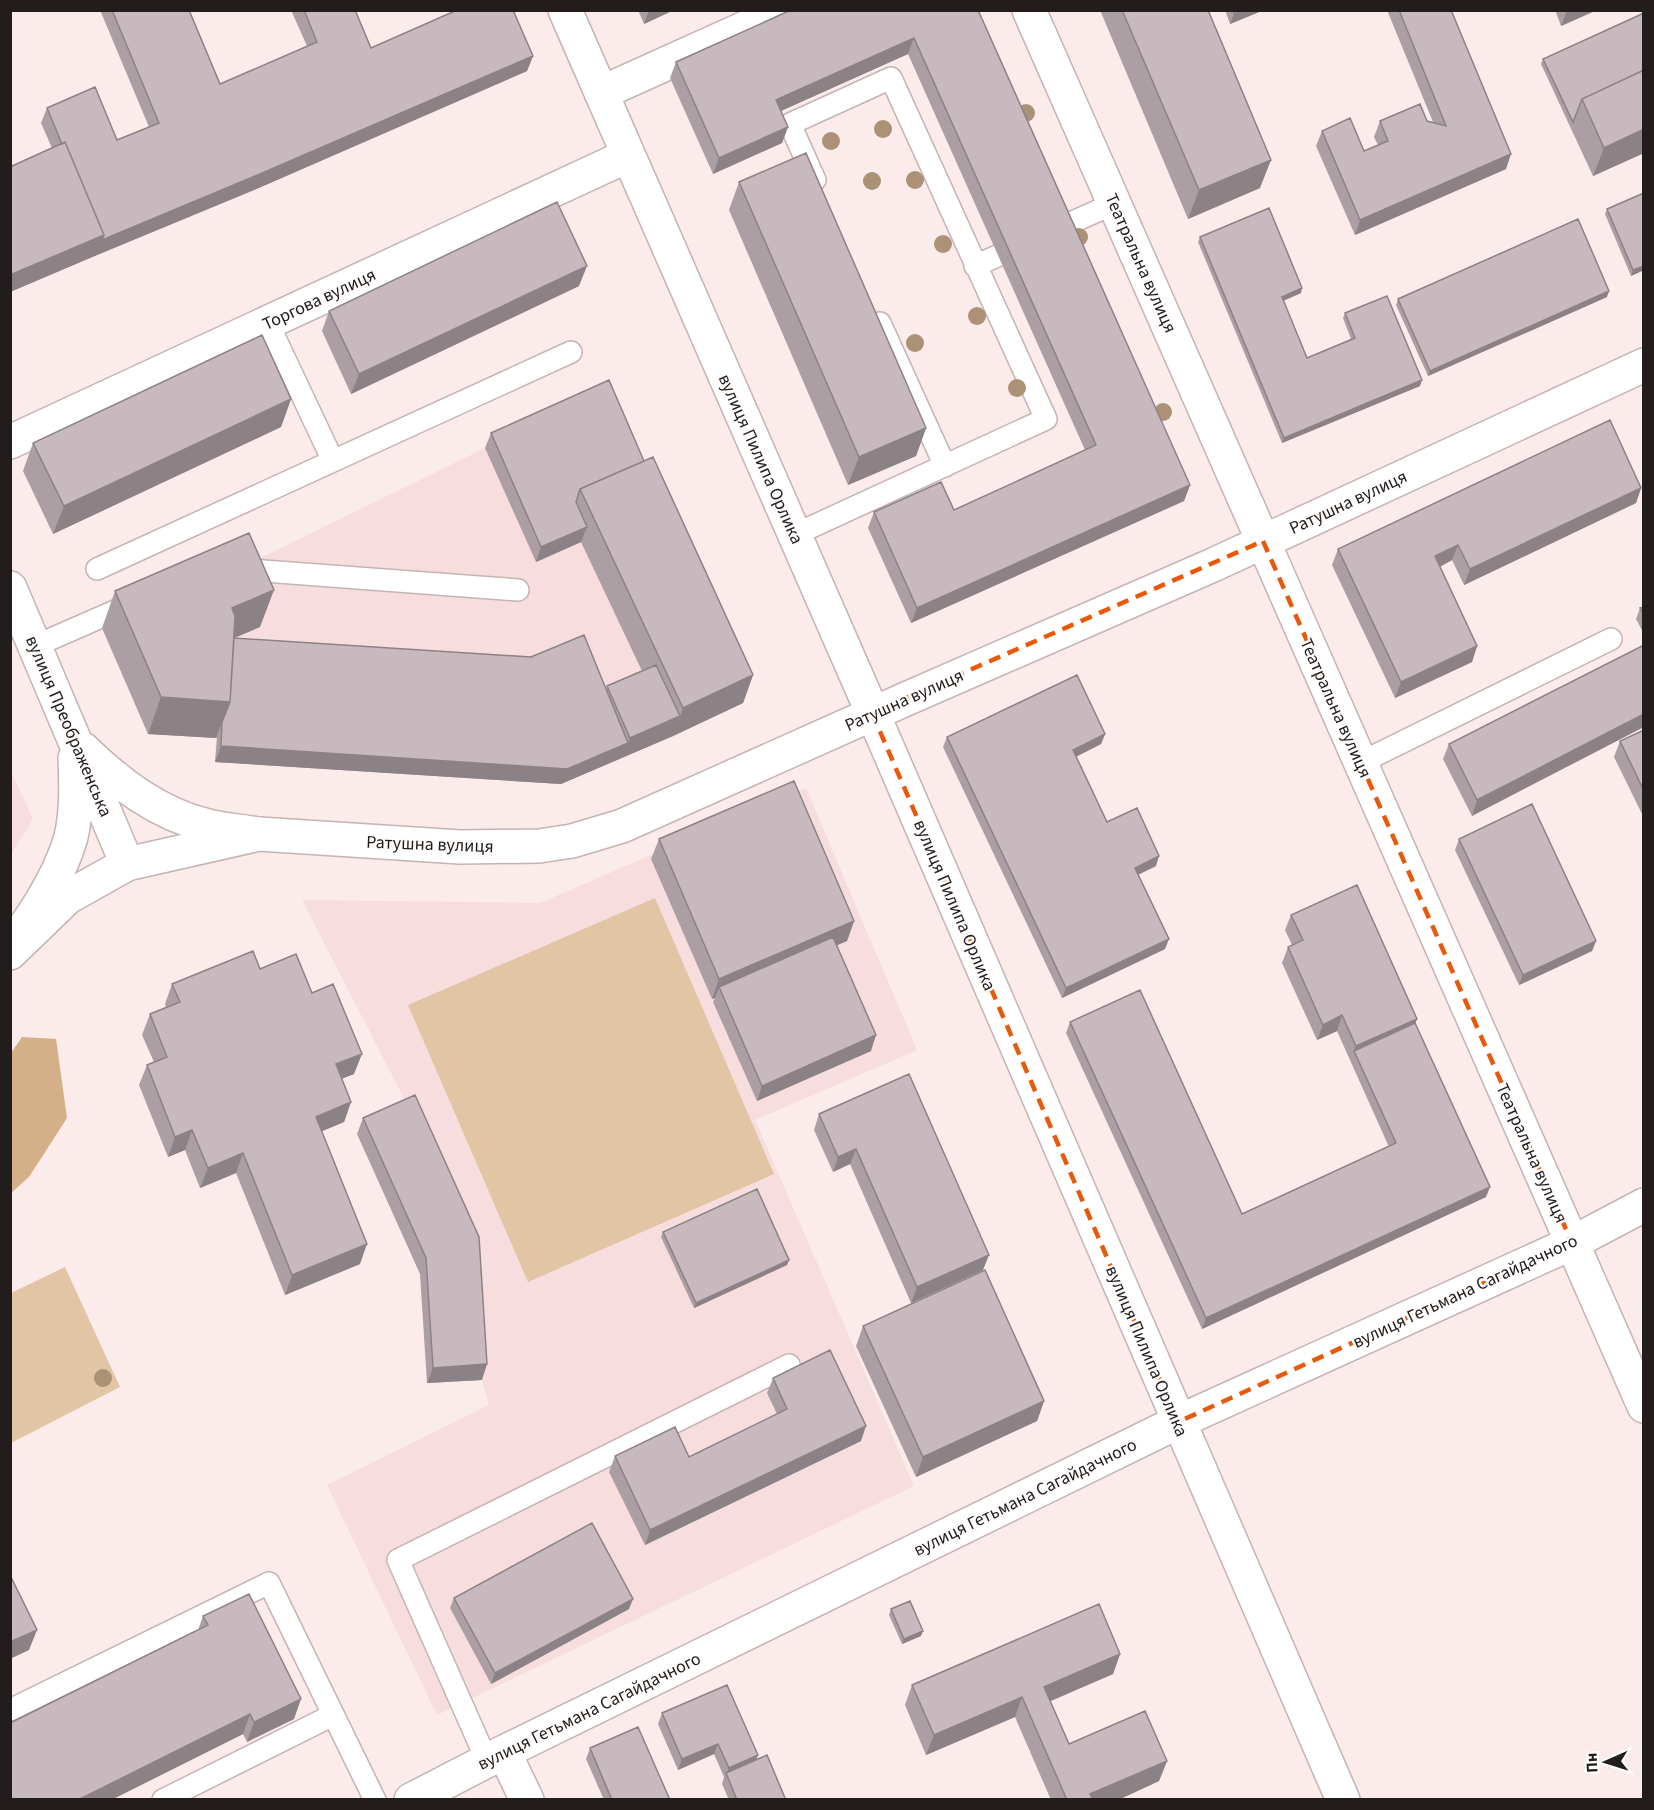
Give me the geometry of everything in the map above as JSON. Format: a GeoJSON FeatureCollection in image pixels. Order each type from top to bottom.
{"type":"FeatureCollection","features":[{"type":"Feature","properties":{"kind":"street","name":"вулиця Пилипа Орлика"},"geometry":{"type":"LineString","coordinates":[[565,10],[1343,1800]]}},
{"type":"Feature","properties":{"kind":"street"},"geometry":{"type":"LineString","coordinates":[[601,93],[785,10]]}},
{"type":"Feature","properties":{"kind":"street","name":"Театральна вулиця"},"geometry":{"type":"LineString","coordinates":[[1029,10],[1644,1406]]}},
{"type":"Feature","properties":{"kind":"street","name":"Торгова вулиця"},"geometry":{"type":"LineString","coordinates":[[10,442],[627,156]]}},
{"type":"Feature","properties":{"kind":"street","name":"Ратушна вулиця"},"geometry":{"type":"LineString","coordinates":[[10,953],[68,897],[127,864],[259,834],[460,848],[539,846],[572,841],[622,826],[1263,541],[1644,365]]}},
{"type":"Feature","properties":{"kind":"street","name":"вулиця Преображенська"},"geometry":{"type":"LineString","coordinates":[[10,588],[127,864]]}},
{"type":"Feature","properties":{"kind":"street"},"geometry":{"type":"LineString","coordinates":[[75,741],[107,772],[141,797],[174,815],[207,826],[259,834]]}},
{"type":"Feature","properties":{"kind":"street"},"geometry":{"type":"LineString","coordinates":[[10,946],[39,907],[70,837],[76,801],[75,741]]}},
{"type":"Feature","properties":{"kind":"street","name":"вулиця Гетьмана Сагайдачного"},"geometry":{"type":"LineString","coordinates":[[411,1800],[1178,1422],[1572,1243],[1644,1205]]}},
{"type":"Feature","properties":{"kind":"street"},"geometry":{"type":"LineString","coordinates":[[495,1757],[527,1800]]}},
{"type":"Feature","properties":{"kind":"lane"},"geometry":{"type":"LineString","coordinates":[[794,535],[1046,419],[891,78],[790,124],[824,199]]}},
{"type":"Feature","properties":{"kind":"lane"},"geometry":{"type":"LineString","coordinates":[[975,266],[1115,203]]}},
{"type":"Feature","properties":{"kind":"lane"},"geometry":{"type":"LineString","coordinates":[[872,306],[945,465]]}},
{"type":"Feature","properties":{"kind":"lane"},"geometry":{"type":"LineString","coordinates":[[268,323],[333,461]]}},
{"type":"Feature","properties":{"kind":"lane"},"geometry":{"type":"LineString","coordinates":[[97,569],[571,352]]}},
{"type":"Feature","properties":{"kind":"lane"},"geometry":{"type":"LineString","coordinates":[[215,567],[518,590]]}},
{"type":"Feature","properties":{"kind":"lane"},"geometry":{"type":"LineString","coordinates":[[35,646],[150,595]]}},
{"type":"Feature","properties":{"kind":"lane"},"geometry":{"type":"LineString","coordinates":[[1360,763],[1611,639]]}},
{"type":"Feature","properties":{"kind":"lane"},"geometry":{"type":"LineString","coordinates":[[495,1757],[398,1560],[789,1365]]}},
{"type":"Feature","properties":{"kind":"lane"},"geometry":{"type":"LineString","coordinates":[[10,1710],[269,1583],[375,1800]]}},
{"type":"Feature","properties":{"kind":"lane"},"geometry":{"type":"LineString","coordinates":[[163,1800],[333,1715]]}},
{"type":"Feature","properties":{"kind":"highlighted area"},"geometry":{"type":"Polygon","coordinates":[[[1263,541],[1572,1243],[1178,1422],[872,713],[1263,541]]]}},
{"type":"Feature","properties":{"kind":"shaded area"},"geometry":{"type":"Polygon","coordinates":[[[603,395],[743,703],[561,784],[215,762],[216,738],[148,734],[102,628],[236,570],[485,448],[603,395]]]}},
{"type":"Feature","properties":{"kind":"shaded area"},"geometry":{"type":"Polygon","coordinates":[[[10,769],[33,819],[11,854],[10,854],[10,769]]]}},
{"type":"Feature","properties":{"kind":"shaded area"},"geometry":{"type":"Polygon","coordinates":[[[806,788],[917,1050],[755,1120],[914,1486],[437,1715],[327,1485],[489,1405],[482,1380],[473,1252],[410,1110],[302,900],[540,903],[806,788]]]}},
{"type":"Feature","properties":{"kind":"shaded area"},"geometry":{"type":"Polygon","coordinates":[[[655,898],[774,1174],[528,1282],[408,1005],[655,898]]]}},
{"type":"Feature","properties":{"kind":"shaded area"},"geometry":{"type":"Polygon","coordinates":[[[22,1037],[56,1039],[67,1118],[29,1177],[11,1193],[11,1053],[22,1037]]]}},
{"type":"Feature","properties":{"kind":"shaded area"},"geometry":{"type":"Polygon","coordinates":[[[65,1267],[120,1387],[11,1443],[11,1293],[65,1267]]]}},
{"type":"Feature","properties":{"kind":"building"},"geometry":{"type":"Polygon","coordinates":[[[112,10],[189,10],[220,84],[317,42],[304,10],[355,10],[371,48],[457,10],[513,10],[533,56],[102,240],[104,235],[65,142],[62,144],[47,108],[95,87],[117,140],[159,123],[112,10]]]}},
{"type":"Feature","properties":{"kind":"building"},"geometry":{"type":"Polygon","coordinates":[[[791,10],[978,10],[1190,485],[917,608],[874,512],[941,482],[954,510],[1096,445],[914,38],[776,100],[788,127],[719,158],[676,62],[791,10]]]}},
{"type":"Feature","properties":{"kind":"building"},"geometry":{"type":"Polygon","coordinates":[[[1122,10],[1208,10],[1271,160],[1199,190],[1122,10]]]}},
{"type":"Feature","properties":{"kind":"building"},"geometry":{"type":"Polygon","coordinates":[[[1399,10],[1451,10],[1511,154],[1360,220],[1322,131],[1350,118],[1364,151],[1388,141],[1380,121],[1420,104],[1427,121],[1446,126],[1399,10]]]}},
{"type":"Feature","properties":{"kind":"building"},"geometry":{"type":"Polygon","coordinates":[[[1644,13],[1644,70],[1582,99],[1573,122],[1543,59],[1644,13]]]}},
{"type":"Feature","properties":{"kind":"building"},"geometry":{"type":"Polygon","coordinates":[[[1644,70],[1644,129],[1604,148],[1582,99],[1644,70]]]}},
{"type":"Feature","properties":{"kind":"building"},"geometry":{"type":"Polygon","coordinates":[[[65,142],[104,235],[10,275],[10,164],[12,166],[65,142]]]}},
{"type":"Feature","properties":{"kind":"building"},"geometry":{"type":"Polygon","coordinates":[[[806,153],[926,428],[859,457],[739,182],[806,153]]]}},
{"type":"Feature","properties":{"kind":"building"},"geometry":{"type":"Polygon","coordinates":[[[1644,193],[1644,266],[1633,270],[1607,209],[1644,193]]]}},
{"type":"Feature","properties":{"kind":"building"},"geometry":{"type":"Polygon","coordinates":[[[557,202],[587,266],[359,374],[329,311],[557,202]]]}},
{"type":"Feature","properties":{"kind":"building"},"geometry":{"type":"Polygon","coordinates":[[[1269,208],[1302,288],[1282,297],[1307,358],[1355,338],[1345,313],[1387,296],[1422,380],[1284,438],[1200,237],[1269,208]]]}},
{"type":"Feature","properties":{"kind":"building"},"geometry":{"type":"Polygon","coordinates":[[[1578,219],[1609,291],[1430,371],[1398,299],[1578,219]]]}},
{"type":"Feature","properties":{"kind":"building"},"geometry":{"type":"Polygon","coordinates":[[[262,335],[291,399],[64,506],[33,443],[262,335]]]}},
{"type":"Feature","properties":{"kind":"building"},"geometry":{"type":"Polygon","coordinates":[[[609,380],[644,461],[580,489],[576,502],[587,527],[541,547],[491,433],[609,380]]]}},
{"type":"Feature","properties":{"kind":"building"},"geometry":{"type":"Polygon","coordinates":[[[1610,420],[1641,488],[1470,569],[1458,545],[1435,556],[1477,646],[1401,682],[1338,549],[1610,420]]]}},
{"type":"Feature","properties":{"kind":"building"},"geometry":{"type":"Polygon","coordinates":[[[653,457],[753,675],[683,708],[580,489],[653,457]]]}},
{"type":"Feature","properties":{"kind":"building"},"geometry":{"type":"Polygon","coordinates":[[[249,533],[274,590],[232,608],[235,616],[230,702],[161,697],[115,591],[249,533]]]}},
{"type":"Feature","properties":{"kind":"building"},"geometry":{"type":"Polygon","coordinates":[[[584,635],[628,743],[567,769],[221,746],[222,722],[230,702],[234,638],[531,657],[584,635]]]}},
{"type":"Feature","properties":{"kind":"building"},"geometry":{"type":"Polygon","coordinates":[[[1644,645],[1644,714],[1477,800],[1449,744],[1644,645]]]}},
{"type":"Feature","properties":{"kind":"building"},"geometry":{"type":"Polygon","coordinates":[[[656,665],[680,716],[630,738],[607,686],[656,665]]]}},
{"type":"Feature","properties":{"kind":"building"},"geometry":{"type":"Polygon","coordinates":[[[1077,675],[1105,734],[1073,750],[1107,822],[1137,808],[1159,856],[1135,868],[1169,939],[1066,988],[947,737],[1077,675]]]}},
{"type":"Feature","properties":{"kind":"building"},"geometry":{"type":"Polygon","coordinates":[[[1644,730],[1644,791],[1620,741],[1644,730]]]}},
{"type":"Feature","properties":{"kind":"building"},"geometry":{"type":"Polygon","coordinates":[[[794,781],[854,921],[719,979],[659,839],[794,781]]]}},
{"type":"Feature","properties":{"kind":"building"},"geometry":{"type":"Polygon","coordinates":[[[1532,804],[1596,941],[1523,975],[1459,839],[1532,804]]]}},
{"type":"Feature","properties":{"kind":"building"},"geometry":{"type":"Polygon","coordinates":[[[1357,885],[1417,1019],[1356,1046],[1342,1015],[1323,1025],[1288,947],[1303,940],[1291,915],[1357,885]]]}},
{"type":"Feature","properties":{"kind":"building"},"geometry":{"type":"Polygon","coordinates":[[[833,937],[876,1035],[762,1086],[719,987],[833,937]]]}},
{"type":"Feature","properties":{"kind":"building"},"geometry":{"type":"Polygon","coordinates":[[[253,951],[260,969],[296,954],[312,993],[333,984],[362,1054],[336,1064],[351,1102],[316,1117],[367,1244],[292,1275],[243,1153],[208,1168],[192,1130],[175,1137],[147,1065],[167,1057],[150,1014],[180,1002],[172,984],[253,951]]]}},
{"type":"Feature","properties":{"kind":"building"},"geometry":{"type":"Polygon","coordinates":[[[1140,990],[1242,1214],[1396,1143],[1354,1051],[1415,1023],[1490,1187],[1206,1318],[1070,1022],[1140,990]]]}},
{"type":"Feature","properties":{"kind":"building"},"geometry":{"type":"Polygon","coordinates":[[[909,1074],[989,1255],[917,1287],[856,1149],[838,1157],[819,1114],[909,1074]]]}},
{"type":"Feature","properties":{"kind":"building"},"geometry":{"type":"Polygon","coordinates":[[[415,1095],[479,1237],[487,1364],[433,1368],[426,1258],[363,1118],[415,1095]]]}},
{"type":"Feature","properties":{"kind":"building"},"geometry":{"type":"Polygon","coordinates":[[[757,1189],[789,1260],[696,1303],[663,1232],[757,1189]]]}},
{"type":"Feature","properties":{"kind":"building"},"geometry":{"type":"Polygon","coordinates":[[[985,1270],[1044,1401],[923,1457],[863,1326],[985,1270]]]}},
{"type":"Feature","properties":{"kind":"building"},"geometry":{"type":"Polygon","coordinates":[[[830,1350],[866,1426],[650,1530],[615,1456],[675,1427],[689,1457],[787,1409],[773,1378],[830,1350]]]}},
{"type":"Feature","properties":{"kind":"building"},"geometry":{"type":"Polygon","coordinates":[[[592,1523],[633,1599],[495,1673],[454,1598],[592,1523]]]}},
{"type":"Feature","properties":{"kind":"building"},"geometry":{"type":"Polygon","coordinates":[[[10,1575],[37,1630],[10,1642],[10,1575]]]}},
{"type":"Feature","properties":{"kind":"building"},"geometry":{"type":"Polygon","coordinates":[[[249,1594],[301,1699],[254,1722],[250,1714],[78,1800],[10,1800],[10,1723],[208,1625],[203,1616],[249,1594]]]}},
{"type":"Feature","properties":{"kind":"building"},"geometry":{"type":"Polygon","coordinates":[[[910,1601],[923,1631],[904,1639],[891,1609],[910,1601]]]}},
{"type":"Feature","properties":{"kind":"building"},"geometry":{"type":"Polygon","coordinates":[[[1099,1604],[1120,1654],[1044,1687],[1069,1744],[1145,1711],[1167,1761],[1090,1794],[1093,1800],[1067,1800],[1022,1697],[934,1735],[912,1685],[1099,1604]]]}},
{"type":"Feature","properties":{"kind":"building"},"geometry":{"type":"Polygon","coordinates":[[[727,1685],[758,1755],[729,1768],[718,1744],[682,1759],[662,1713],[727,1685]]]}},
{"type":"Feature","properties":{"kind":"building"},"geometry":{"type":"Polygon","coordinates":[[[638,1727],[670,1800],[612,1800],[590,1748],[638,1727]]]}},
{"type":"Feature","properties":{"kind":"building"},"geometry":{"type":"Polygon","coordinates":[[[767,1755],[785,1798],[781,1800],[737,1800],[726,1773],[767,1755]]]}}]}
